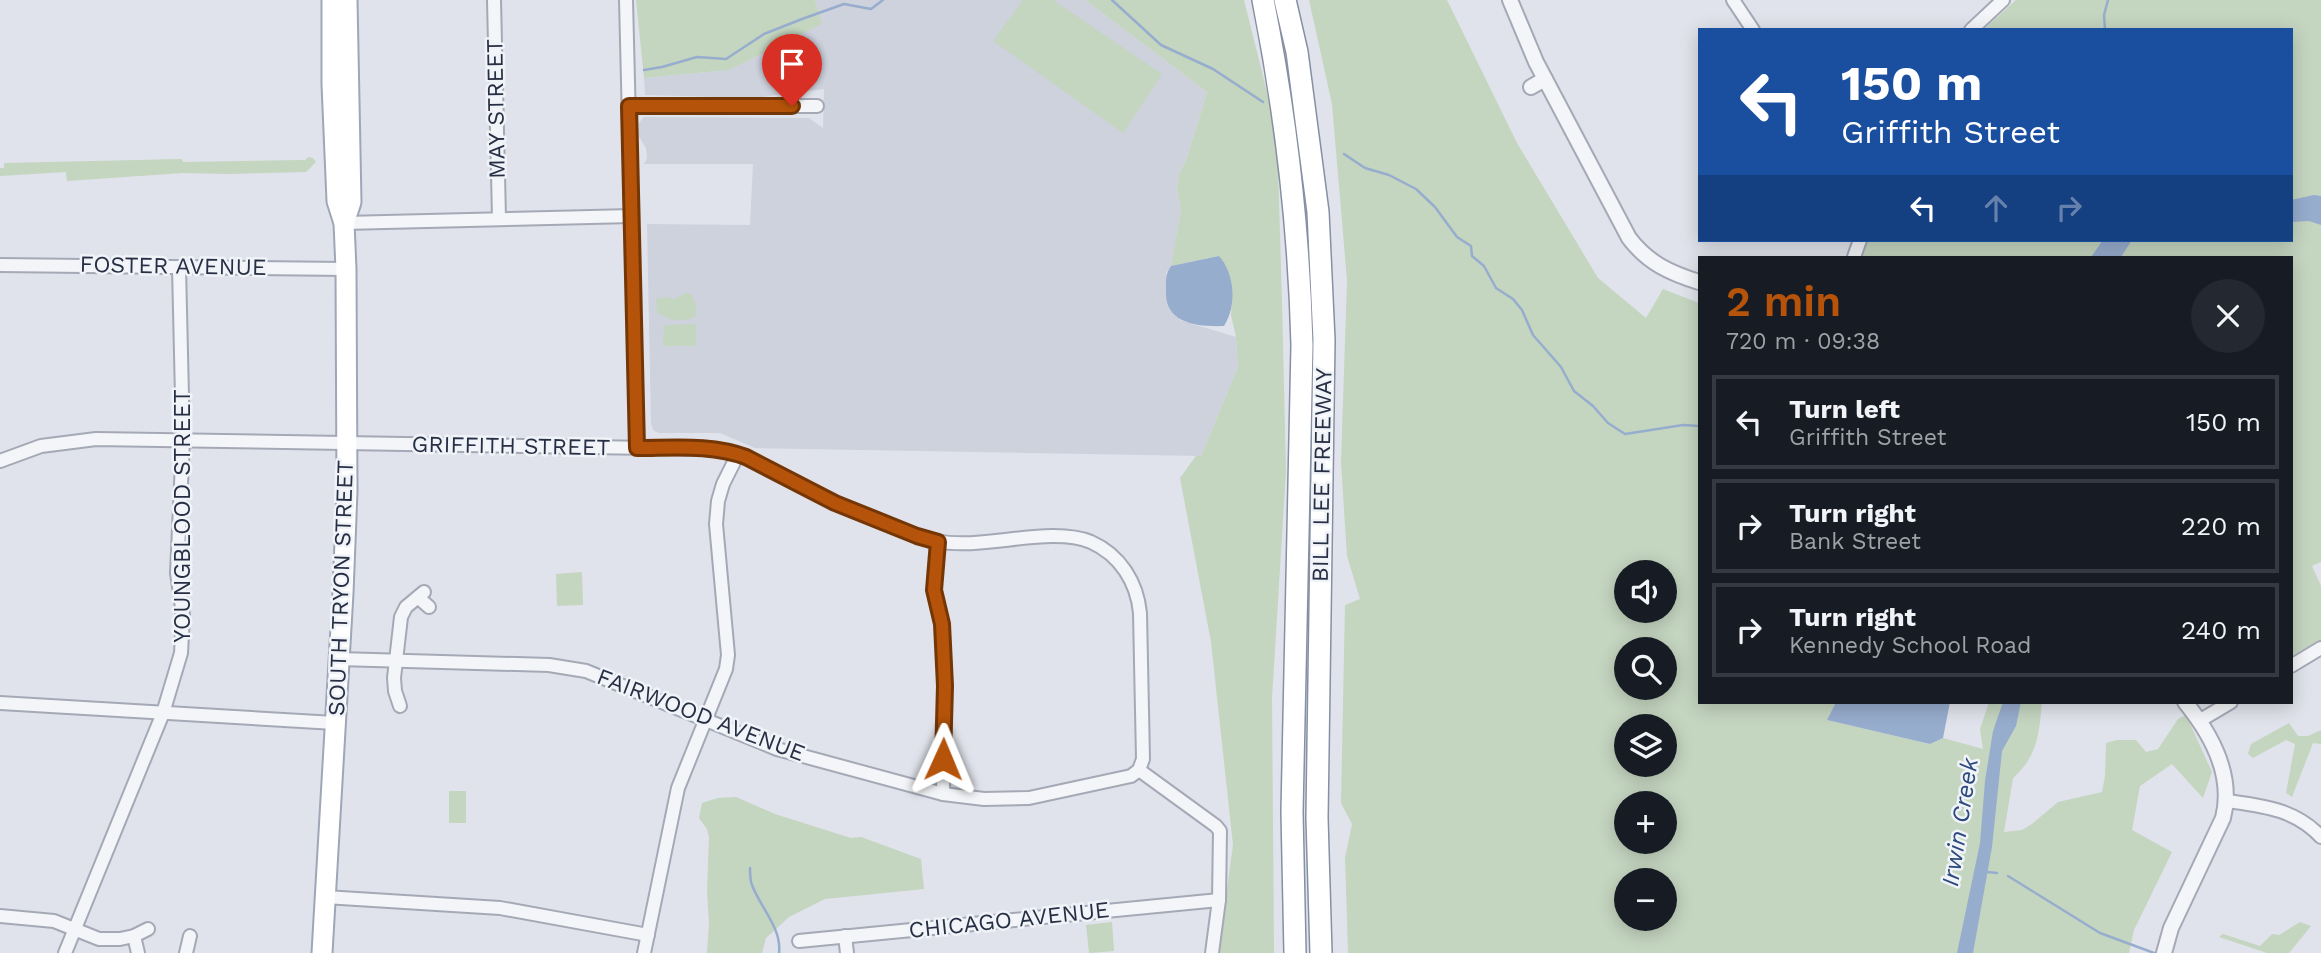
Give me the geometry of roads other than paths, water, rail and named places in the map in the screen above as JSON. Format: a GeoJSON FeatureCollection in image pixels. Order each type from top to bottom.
{"type":"FeatureCollection","features":[{"type":"Feature","properties":{"kind":"highway","name":"BILL LEE FREEWAY"},"geometry":{"type":"LineString","coordinates":[[1263,0],[1284,115],[1294,190],[1300,279],[1301,371],[1292,812],[1295,953]]}},
{"type":"Feature","properties":{"kind":"highway","name":"BILL LEE FREEWAY"},"geometry":{"type":"LineString","coordinates":[[1285,0],[1297,52],[1318,212],[1324,340],[1317,818],[1321,953]]}},
{"type":"Feature","properties":{"kind":"main road","name":"SOUTH TRYON STREET"},"geometry":{"type":"LineString","coordinates":[[322,953],[347,491],[346,269],[344,223],[337,201],[332,0]]}},
{"type":"Feature","properties":{"kind":"main road","name":"SOUTH TRYON STREET"},"geometry":{"type":"LineString","coordinates":[[344,223],[351,202],[346,0]]}},
{"type":"Feature","properties":{"kind":"street","name":"MAY STREET"},"geometry":{"type":"LineString","coordinates":[[494,0],[499,218]]}},
{"type":"Feature","properties":{"kind":"street"},"geometry":{"type":"LineString","coordinates":[[626,0],[637,448]]}},
{"type":"Feature","properties":{"kind":"street"},"geometry":{"type":"LineString","coordinates":[[1510,0],[1545,79],[1629,238],[1657,266],[1698,282]]}},
{"type":"Feature","properties":{"kind":"street"},"geometry":{"type":"LineString","coordinates":[[1733,0],[1753,28]]}},
{"type":"Feature","properties":{"kind":"street"},"geometry":{"type":"LineString","coordinates":[[1972,28],[2003,0]]}},
{"type":"Feature","properties":{"kind":"street"},"geometry":{"type":"LineString","coordinates":[[1531,87],[1545,79]]}},
{"type":"Feature","properties":{"kind":"street"},"geometry":{"type":"LineString","coordinates":[[629,106],[817,106]]}},
{"type":"Feature","properties":{"kind":"street"},"geometry":{"type":"LineString","coordinates":[[344,223],[632,216]]}},
{"type":"Feature","properties":{"kind":"street","name":"FOSTER AVENUE"},"geometry":{"type":"LineString","coordinates":[[0,265],[346,269]]}},
{"type":"Feature","properties":{"kind":"street","name":"YOUNGBLOOD STREET"},"geometry":{"type":"LineString","coordinates":[[65,953],[163,713],[179,662],[183,634],[177,573],[183,440],[179,267]]}},
{"type":"Feature","properties":{"kind":"street","name":"GRIFFITH STREET"},"geometry":{"type":"LineString","coordinates":[[0,461],[23,451],[68,441],[96,439],[715,449],[738,454],[835,503],[938,542],[961,544],[1074,538],[1101,547],[1120,563],[1132,583],[1140,613],[1143,759],[1139,770]]}},
{"type":"Feature","properties":{"kind":"street"},"geometry":{"type":"LineString","coordinates":[[644,953],[678,788],[724,676],[729,655],[716,524],[721,492],[738,454]]}},
{"type":"Feature","properties":{"kind":"street"},"geometry":{"type":"LineString","coordinates":[[938,542],[934,590],[942,624],[945,686],[943,794]]}},
{"type":"Feature","properties":{"kind":"street"},"geometry":{"type":"LineString","coordinates":[[400,706],[394,678],[401,617],[406,607],[420,596],[429,607]]}},
{"type":"Feature","properties":{"kind":"street"},"geometry":{"type":"LineString","coordinates":[[2293,665],[2321,648]]}},
{"type":"Feature","properties":{"kind":"street","name":"FAIRWOOD AVENUE"},"geometry":{"type":"LineString","coordinates":[[339,659],[560,665],[600,675],[777,750],[943,794],[984,799],[1029,798],[1131,776],[1139,770]]}},
{"type":"Feature","properties":{"kind":"street"},"geometry":{"type":"LineString","coordinates":[[0,704],[335,723]]}},
{"type":"Feature","properties":{"kind":"street"},"geometry":{"type":"LineString","coordinates":[[2164,953],[2171,929],[2223,818],[2227,801],[2224,772],[2217,754],[2186,704]]}},
{"type":"Feature","properties":{"kind":"street"},"geometry":{"type":"LineString","coordinates":[[2199,721],[2228,704]]}},
{"type":"Feature","properties":{"kind":"street"},"geometry":{"type":"LineString","coordinates":[[1139,770],[1216,825],[1220,831],[1219,900],[1212,953]]}},
{"type":"Feature","properties":{"kind":"street"},"geometry":{"type":"LineString","coordinates":[[2227,801],[2280,810],[2302,821],[2321,837]]}},
{"type":"Feature","properties":{"kind":"street"},"geometry":{"type":"LineString","coordinates":[[325,897],[500,908],[648,935]]}},
{"type":"Feature","properties":{"kind":"street","name":"CHICAGO AVENUE"},"geometry":{"type":"LineString","coordinates":[[799,940],[1219,900]]}},
{"type":"Feature","properties":{"kind":"street"},"geometry":{"type":"LineString","coordinates":[[0,916],[54,921],[99,939],[120,939],[148,929]]}},
{"type":"Feature","properties":{"kind":"street"},"geometry":{"type":"LineString","coordinates":[[134,936],[138,953]]}},
{"type":"Feature","properties":{"kind":"street"},"geometry":{"type":"LineString","coordinates":[[186,953],[190,936]]}},
{"type":"Feature","properties":{"kind":"street"},"geometry":{"type":"LineString","coordinates":[[845,936],[847,953]]}},
{"type":"Feature","properties":{"kind":"water"},"geometry":{"type":"Polygon","coordinates":[[[2321,196],[2321,225],[2309,221],[2293,222],[2293,200],[2321,196]]]}},
{"type":"Feature","properties":{"kind":"water"},"geometry":{"type":"Polygon","coordinates":[[[2102,242],[2131,242],[2122,256],[2092,256],[2102,242]]]}},
{"type":"Feature","properties":{"kind":"water"},"geometry":{"type":"Polygon","coordinates":[[[1219,256],[1228,272],[1232,290],[1231,309],[1224,326],[1204,326],[1177,317],[1167,303],[1166,278],[1171,266],[1219,256]]]}},
{"type":"Feature","properties":{"kind":"water"},"geometry":{"type":"Polygon","coordinates":[[[1835,704],[1950,704],[1943,738],[1930,744],[1827,720],[1835,704]]]}},
{"type":"Feature","properties":{"kind":"water"},"geometry":{"type":"Polygon","coordinates":[[[2002,704],[2021,704],[2016,726],[2002,751],[1992,847],[1973,953],[1957,953],[1980,843],[1985,781],[1993,731],[2002,704]]]}},
{"type":"Feature","properties":{"kind":"waterway"},"geometry":{"type":"LineString","coordinates":[[644,70],[697,57],[726,59],[764,34],[802,19],[844,4],[871,9],[883,0]]}},
{"type":"Feature","properties":{"kind":"waterway"},"geometry":{"type":"LineString","coordinates":[[1112,0],[1161,45],[1213,69],[1263,102]]}},
{"type":"Feature","properties":{"kind":"waterway"},"geometry":{"type":"LineString","coordinates":[[2105,28],[2104,15],[2108,0]]}},
{"type":"Feature","properties":{"kind":"waterway"},"geometry":{"type":"LineString","coordinates":[[1344,154],[1365,168],[1389,175],[1416,189],[1435,207],[1457,237],[1471,246],[1472,256],[1484,266],[1496,288],[1513,299],[1522,310],[1533,335],[1561,367],[1574,391],[1608,423],[1625,434],[1683,425],[1698,426]]}},
{"type":"Feature","properties":{"kind":"waterway"},"geometry":{"type":"LineString","coordinates":[[750,868],[752,885],[774,926],[779,953]]}},
{"type":"Feature","properties":{"kind":"waterway"},"geometry":{"type":"LineString","coordinates":[[1987,872],[1997,873]]}},
{"type":"Feature","properties":{"kind":"waterway"},"geometry":{"type":"LineString","coordinates":[[2008,876],[2100,933],[2154,953]]}},
{"type":"Feature","properties":{"kind":"water label","name":"Irwin Creek"},"geometry":{"type":"Point","coordinates":[1960,822]}}]}
